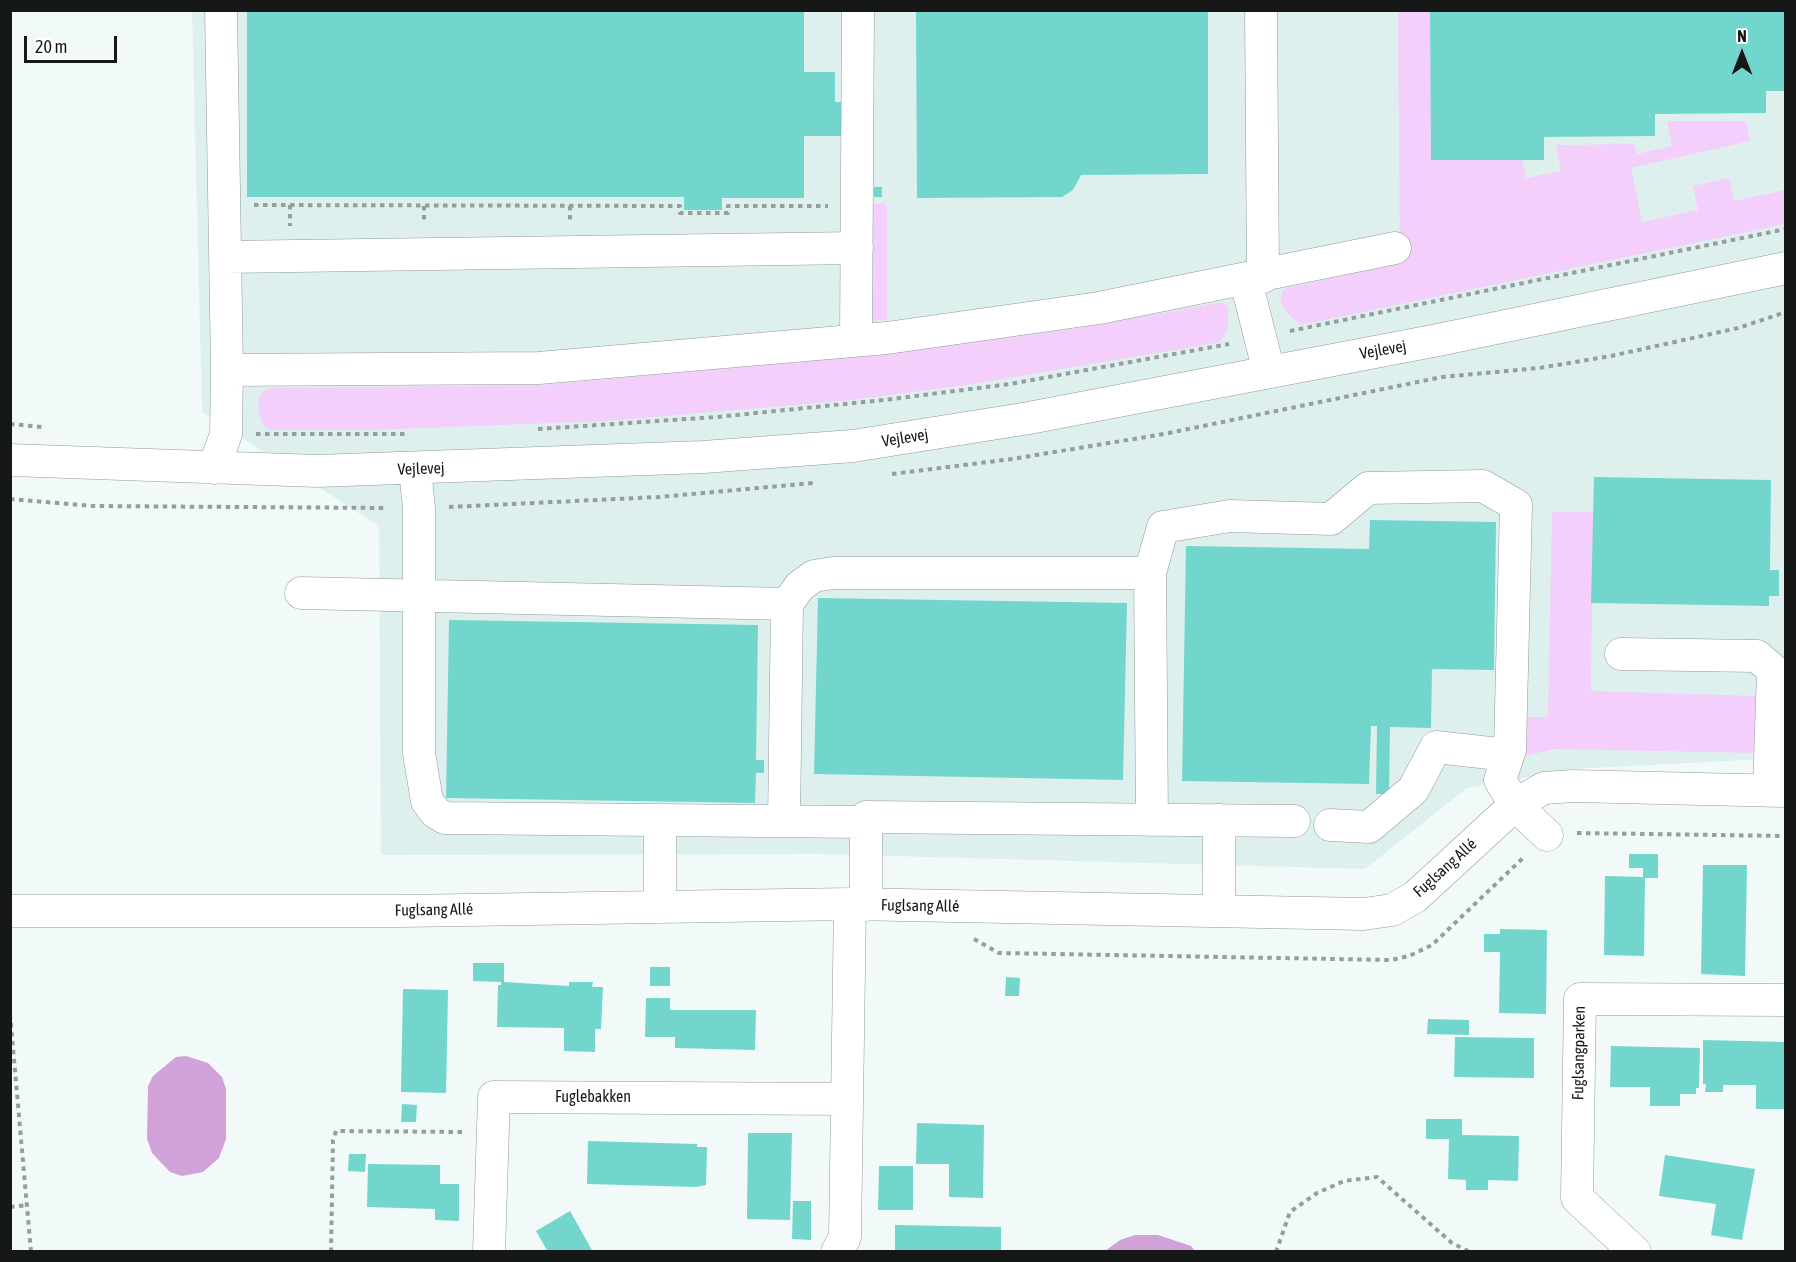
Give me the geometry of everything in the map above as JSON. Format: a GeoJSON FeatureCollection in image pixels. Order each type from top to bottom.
{"type":"FeatureCollection","features":[{"type":"Feature","properties":{"kind":"street"},"geometry":{"type":"LineString","coordinates":[[214,468],[226,434],[227,370],[221,10]]}},
{"type":"Feature","properties":{"kind":"street"},"geometry":{"type":"LineString","coordinates":[[856,340],[858,10]]}},
{"type":"Feature","properties":{"kind":"street"},"geometry":{"type":"LineString","coordinates":[[1261,10],[1254,279],[1258,338],[1269,372]]}},
{"type":"Feature","properties":{"kind":"street"},"geometry":{"type":"LineString","coordinates":[[225,257],[857,248]]}},
{"type":"Feature","properties":{"kind":"street"},"geometry":{"type":"LineString","coordinates":[[227,370],[539,368],[924,334],[1031,319],[1254,279],[1395,248]]}},
{"type":"Feature","properties":{"kind":"street","name":"Vejlevej"},"geometry":{"type":"LineString","coordinates":[[10,460],[317,471],[703,457],[853,446],[1008,422],[1785,268]]}},
{"type":"Feature","properties":{"kind":"street"},"geometry":{"type":"LineString","coordinates":[[415,469],[419,508],[419,753],[427,801],[435,812],[446,818],[866,822]]}},
{"type":"Feature","properties":{"kind":"street"},"geometry":{"type":"LineString","coordinates":[[1152,820],[1150,573],[1163,527],[1230,516],[1332,519],[1368,488],[1483,486],[1516,505],[1508,755],[1500,780],[1515,805],[1547,835]]}},
{"type":"Feature","properties":{"kind":"street"},"geometry":{"type":"LineString","coordinates":[[784,821],[787,604],[800,586],[814,576],[832,573],[1150,573]]}},
{"type":"Feature","properties":{"kind":"street"},"geometry":{"type":"LineString","coordinates":[[301,594],[787,604]]}},
{"type":"Feature","properties":{"kind":"street"},"geometry":{"type":"LineString","coordinates":[[1621,654],[1757,656],[1773,670],[1777,791]]}},
{"type":"Feature","properties":{"kind":"street"},"geometry":{"type":"LineString","coordinates":[[1330,825],[1369,826],[1413,790],[1436,747],[1508,755]]}},
{"type":"Feature","properties":{"kind":"street","name":"Fuglsang Allé"},"geometry":{"type":"LineString","coordinates":[[10,910],[402,911],[858,905],[1219,909],[1364,914],[1392,910],[1415,897],[1515,805],[1544,788],[1573,786],[1777,791]]}},
{"type":"Feature","properties":{"kind":"street"},"geometry":{"type":"LineString","coordinates":[[837,1251],[844,1237],[846,1099],[866,817],[1294,821]]}},
{"type":"Feature","properties":{"kind":"street"},"geometry":{"type":"LineString","coordinates":[[1219,820],[1219,909]]}},
{"type":"Feature","properties":{"kind":"street"},"geometry":{"type":"LineString","coordinates":[[660,821],[660,906]]}},
{"type":"Feature","properties":{"kind":"street","name":"Fuglsangparken"},"geometry":{"type":"LineString","coordinates":[[1635,1251],[1577,1198],[1580,999],[1785,1000]]}},
{"type":"Feature","properties":{"kind":"street","name":"Fuglebakken"},"geometry":{"type":"LineString","coordinates":[[489,1251],[494,1097],[846,1099]]}},
{"type":"Feature","properties":{"kind":"path"},"geometry":{"type":"LineString","coordinates":[[224,205],[680,206],[680,213],[728,213],[728,206],[856,206]]}},
{"type":"Feature","properties":{"kind":"path"},"geometry":{"type":"LineString","coordinates":[[526,430],[717,417],[1010,384],[1258,338],[1785,229]]}},
{"type":"Feature","properties":{"kind":"path"},"geometry":{"type":"LineString","coordinates":[[10,424],[52,427]]}},
{"type":"Feature","properties":{"kind":"path"},"geometry":{"type":"LineString","coordinates":[[226,434],[417,434]]}},
{"type":"Feature","properties":{"kind":"path"},"geometry":{"type":"LineString","coordinates":[[10,1014],[32,1251]]}},
{"type":"Feature","properties":{"kind":"path"},"geometry":{"type":"LineString","coordinates":[[331,1251],[333,1140],[336,1131],[493,1132]]}},
{"type":"Feature","properties":{"kind":"path"},"geometry":{"type":"LineString","coordinates":[[1276,1251],[1290,1212],[1317,1192],[1344,1181],[1377,1177],[1452,1243],[1470,1251]]}},
{"type":"Feature","properties":{"kind":"path"},"geometry":{"type":"LineString","coordinates":[[10,1207],[27,1205]]}},
{"type":"Feature","properties":{"kind":"shaded area"},"geometry":{"type":"Polygon","coordinates":[[[192,11],[1785,11],[1785,758],[1573,769],[1467,788],[1365,869],[819,854],[381,855],[379,526],[202,412],[192,11]]]}},
{"type":"Feature","properties":{"kind":"shaded area"},"geometry":{"type":"Polygon","coordinates":[[[1398,11],[1430,11],[1431,160],[1522,160],[1526,178],[1561,171],[1556,145],[1634,144],[1637,154],[1672,146],[1667,121],[1746,121],[1750,141],[1631,168],[1642,222],[1698,210],[1693,186],[1729,178],[1734,201],[1785,190],[1785,224],[1301,325],[1285,311],[1281,302],[1281,292],[1287,288],[1400,263],[1398,11]]]}},
{"type":"Feature","properties":{"kind":"shaded area"},"geometry":{"type":"Polygon","coordinates":[[[884,203],[887,206],[887,320],[872,321],[872,204],[884,203]]]}},
{"type":"Feature","properties":{"kind":"shaded area"},"geometry":{"type":"Polygon","coordinates":[[[1222,302],[1228,307],[1228,327],[1222,340],[1216,343],[967,385],[853,400],[606,421],[370,430],[269,430],[262,423],[258,407],[259,398],[264,391],[272,388],[543,385],[872,355],[1079,328],[1222,302]]]}},
{"type":"Feature","properties":{"kind":"shaded area"},"geometry":{"type":"Polygon","coordinates":[[[1552,512],[1593,512],[1591,691],[1756,696],[1756,753],[1553,749],[1522,757],[1521,717],[1548,717],[1552,512]]]}},
{"type":"Feature","properties":{"kind":"shaded area"},"geometry":{"type":"Polygon","coordinates":[[[186,1056],[208,1063],[222,1077],[226,1089],[226,1139],[219,1158],[203,1172],[182,1176],[170,1172],[152,1153],[147,1139],[148,1086],[153,1076],[176,1057],[186,1056]]]}},
{"type":"Feature","properties":{"kind":"shaded area"},"geometry":{"type":"Polygon","coordinates":[[[1135,1235],[1158,1235],[1191,1246],[1195,1251],[1105,1251],[1120,1240],[1135,1235]]]}},
{"type":"Feature","properties":{"kind":"building"},"geometry":{"type":"Polygon","coordinates":[[[247,10],[804,10],[804,72],[835,72],[835,102],[849,102],[849,136],[804,136],[804,198],[722,198],[722,210],[684,210],[684,197],[247,197],[247,10]]]}},
{"type":"Feature","properties":{"kind":"building"},"geometry":{"type":"Polygon","coordinates":[[[916,10],[1208,10],[1208,174],[1081,175],[1073,190],[1062,197],[917,198],[916,10]]]}},
{"type":"Feature","properties":{"kind":"building"},"geometry":{"type":"Polygon","coordinates":[[[1430,10],[1786,10],[1786,91],[1766,91],[1766,113],[1655,114],[1655,136],[1544,137],[1544,160],[1431,160],[1430,10]]]}},
{"type":"Feature","properties":{"kind":"building"},"geometry":{"type":"Polygon","coordinates":[[[874,187],[882,187],[882,197],[874,197],[874,187]]]}},
{"type":"Feature","properties":{"kind":"building"},"geometry":{"type":"Polygon","coordinates":[[[1594,477],[1771,480],[1770,570],[1779,570],[1779,596],[1769,596],[1769,606],[1591,603],[1594,477]]]}},
{"type":"Feature","properties":{"kind":"building"},"geometry":{"type":"Polygon","coordinates":[[[1370,520],[1496,522],[1494,670],[1432,669],[1431,728],[1390,727],[1389,794],[1376,794],[1377,726],[1371,726],[1369,784],[1182,781],[1186,546],[1369,549],[1370,520]]]}},
{"type":"Feature","properties":{"kind":"building"},"geometry":{"type":"Polygon","coordinates":[[[818,598],[1127,603],[1123,780],[814,774],[818,598]]]}},
{"type":"Feature","properties":{"kind":"building"},"geometry":{"type":"Polygon","coordinates":[[[449,620],[758,625],[756,760],[764,760],[764,773],[756,773],[755,803],[446,798],[449,620]]]}},
{"type":"Feature","properties":{"kind":"building"},"geometry":{"type":"Polygon","coordinates":[[[1629,854],[1658,854],[1658,878],[1645,878],[1644,956],[1604,955],[1605,876],[1643,877],[1643,868],[1629,868],[1629,854]]]}},
{"type":"Feature","properties":{"kind":"building"},"geometry":{"type":"Polygon","coordinates":[[[1703,865],[1747,865],[1745,976],[1701,974],[1703,865]]]}},
{"type":"Feature","properties":{"kind":"building"},"geometry":{"type":"Polygon","coordinates":[[[1500,929],[1547,930],[1546,1014],[1499,1013],[1500,952],[1484,952],[1484,934],[1500,934],[1500,929]]]}},
{"type":"Feature","properties":{"kind":"building"},"geometry":{"type":"Polygon","coordinates":[[[473,963],[504,963],[504,982],[569,986],[569,982],[593,982],[592,987],[603,987],[601,1029],[595,1029],[595,1052],[564,1051],[564,1028],[497,1027],[498,985],[501,985],[501,982],[473,981],[473,963]]]}},
{"type":"Feature","properties":{"kind":"building"},"geometry":{"type":"Polygon","coordinates":[[[650,967],[670,967],[670,986],[650,986],[650,967]]]}},
{"type":"Feature","properties":{"kind":"building"},"geometry":{"type":"Polygon","coordinates":[[[1006,977],[1020,978],[1019,996],[1005,996],[1006,977]]]}},
{"type":"Feature","properties":{"kind":"building"},"geometry":{"type":"Polygon","coordinates":[[[403,989],[448,990],[446,1093],[401,1092],[403,989]]]}},
{"type":"Feature","properties":{"kind":"building"},"geometry":{"type":"Polygon","coordinates":[[[646,998],[670,998],[670,1010],[756,1010],[755,1050],[675,1048],[675,1037],[645,1037],[646,998]]]}},
{"type":"Feature","properties":{"kind":"building"},"geometry":{"type":"Polygon","coordinates":[[[1428,1019],[1469,1020],[1469,1035],[1427,1034],[1428,1019]]]}},
{"type":"Feature","properties":{"kind":"building"},"geometry":{"type":"Polygon","coordinates":[[[1455,1037],[1534,1038],[1534,1078],[1454,1077],[1455,1037]]]}},
{"type":"Feature","properties":{"kind":"building"},"geometry":{"type":"Polygon","coordinates":[[[1703,1040],[1786,1042],[1786,1109],[1756,1109],[1756,1085],[1723,1085],[1723,1092],[1705,1092],[1703,1040]]]}},
{"type":"Feature","properties":{"kind":"building"},"geometry":{"type":"Polygon","coordinates":[[[1611,1046],[1700,1048],[1699,1088],[1696,1088],[1696,1094],[1680,1094],[1680,1106],[1650,1106],[1650,1087],[1610,1087],[1611,1046]]]}},
{"type":"Feature","properties":{"kind":"building"},"geometry":{"type":"Polygon","coordinates":[[[402,1104],[417,1105],[416,1122],[401,1122],[402,1104]]]}},
{"type":"Feature","properties":{"kind":"building"},"geometry":{"type":"Polygon","coordinates":[[[1426,1119],[1462,1119],[1462,1135],[1519,1136],[1518,1181],[1488,1180],[1488,1190],[1466,1190],[1466,1180],[1448,1179],[1449,1139],[1426,1139],[1426,1119]]]}},
{"type":"Feature","properties":{"kind":"building"},"geometry":{"type":"Polygon","coordinates":[[[917,1123],[984,1125],[983,1198],[949,1197],[949,1164],[916,1164],[917,1123]]]}},
{"type":"Feature","properties":{"kind":"building"},"geometry":{"type":"Polygon","coordinates":[[[748,1133],[792,1133],[790,1220],[747,1219],[748,1133]]]}},
{"type":"Feature","properties":{"kind":"building"},"geometry":{"type":"Polygon","coordinates":[[[588,1141],[697,1144],[697,1147],[707,1147],[706,1185],[696,1187],[587,1184],[588,1141]]]}},
{"type":"Feature","properties":{"kind":"building"},"geometry":{"type":"Polygon","coordinates":[[[349,1154],[366,1154],[365,1172],[348,1171],[349,1154]]]}},
{"type":"Feature","properties":{"kind":"building"},"geometry":{"type":"Polygon","coordinates":[[[1665,1155],[1755,1169],[1742,1240],[1711,1235],[1716,1204],[1659,1196],[1665,1155]]]}},
{"type":"Feature","properties":{"kind":"building"},"geometry":{"type":"Polygon","coordinates":[[[368,1164],[440,1165],[440,1184],[459,1184],[459,1221],[435,1220],[435,1209],[367,1207],[368,1164]]]}},
{"type":"Feature","properties":{"kind":"building"},"geometry":{"type":"Polygon","coordinates":[[[879,1166],[913,1166],[913,1210],[878,1210],[879,1166]]]}},
{"type":"Feature","properties":{"kind":"building"},"geometry":{"type":"Polygon","coordinates":[[[793,1201],[811,1201],[811,1240],[792,1239],[793,1201]]]}},
{"type":"Feature","properties":{"kind":"building"},"geometry":{"type":"Polygon","coordinates":[[[570,1211],[593,1252],[548,1252],[536,1231],[570,1211]]]}},
{"type":"Feature","properties":{"kind":"building"},"geometry":{"type":"Polygon","coordinates":[[[895,1225],[1001,1227],[1001,1252],[895,1252],[895,1225]]]}}]}
